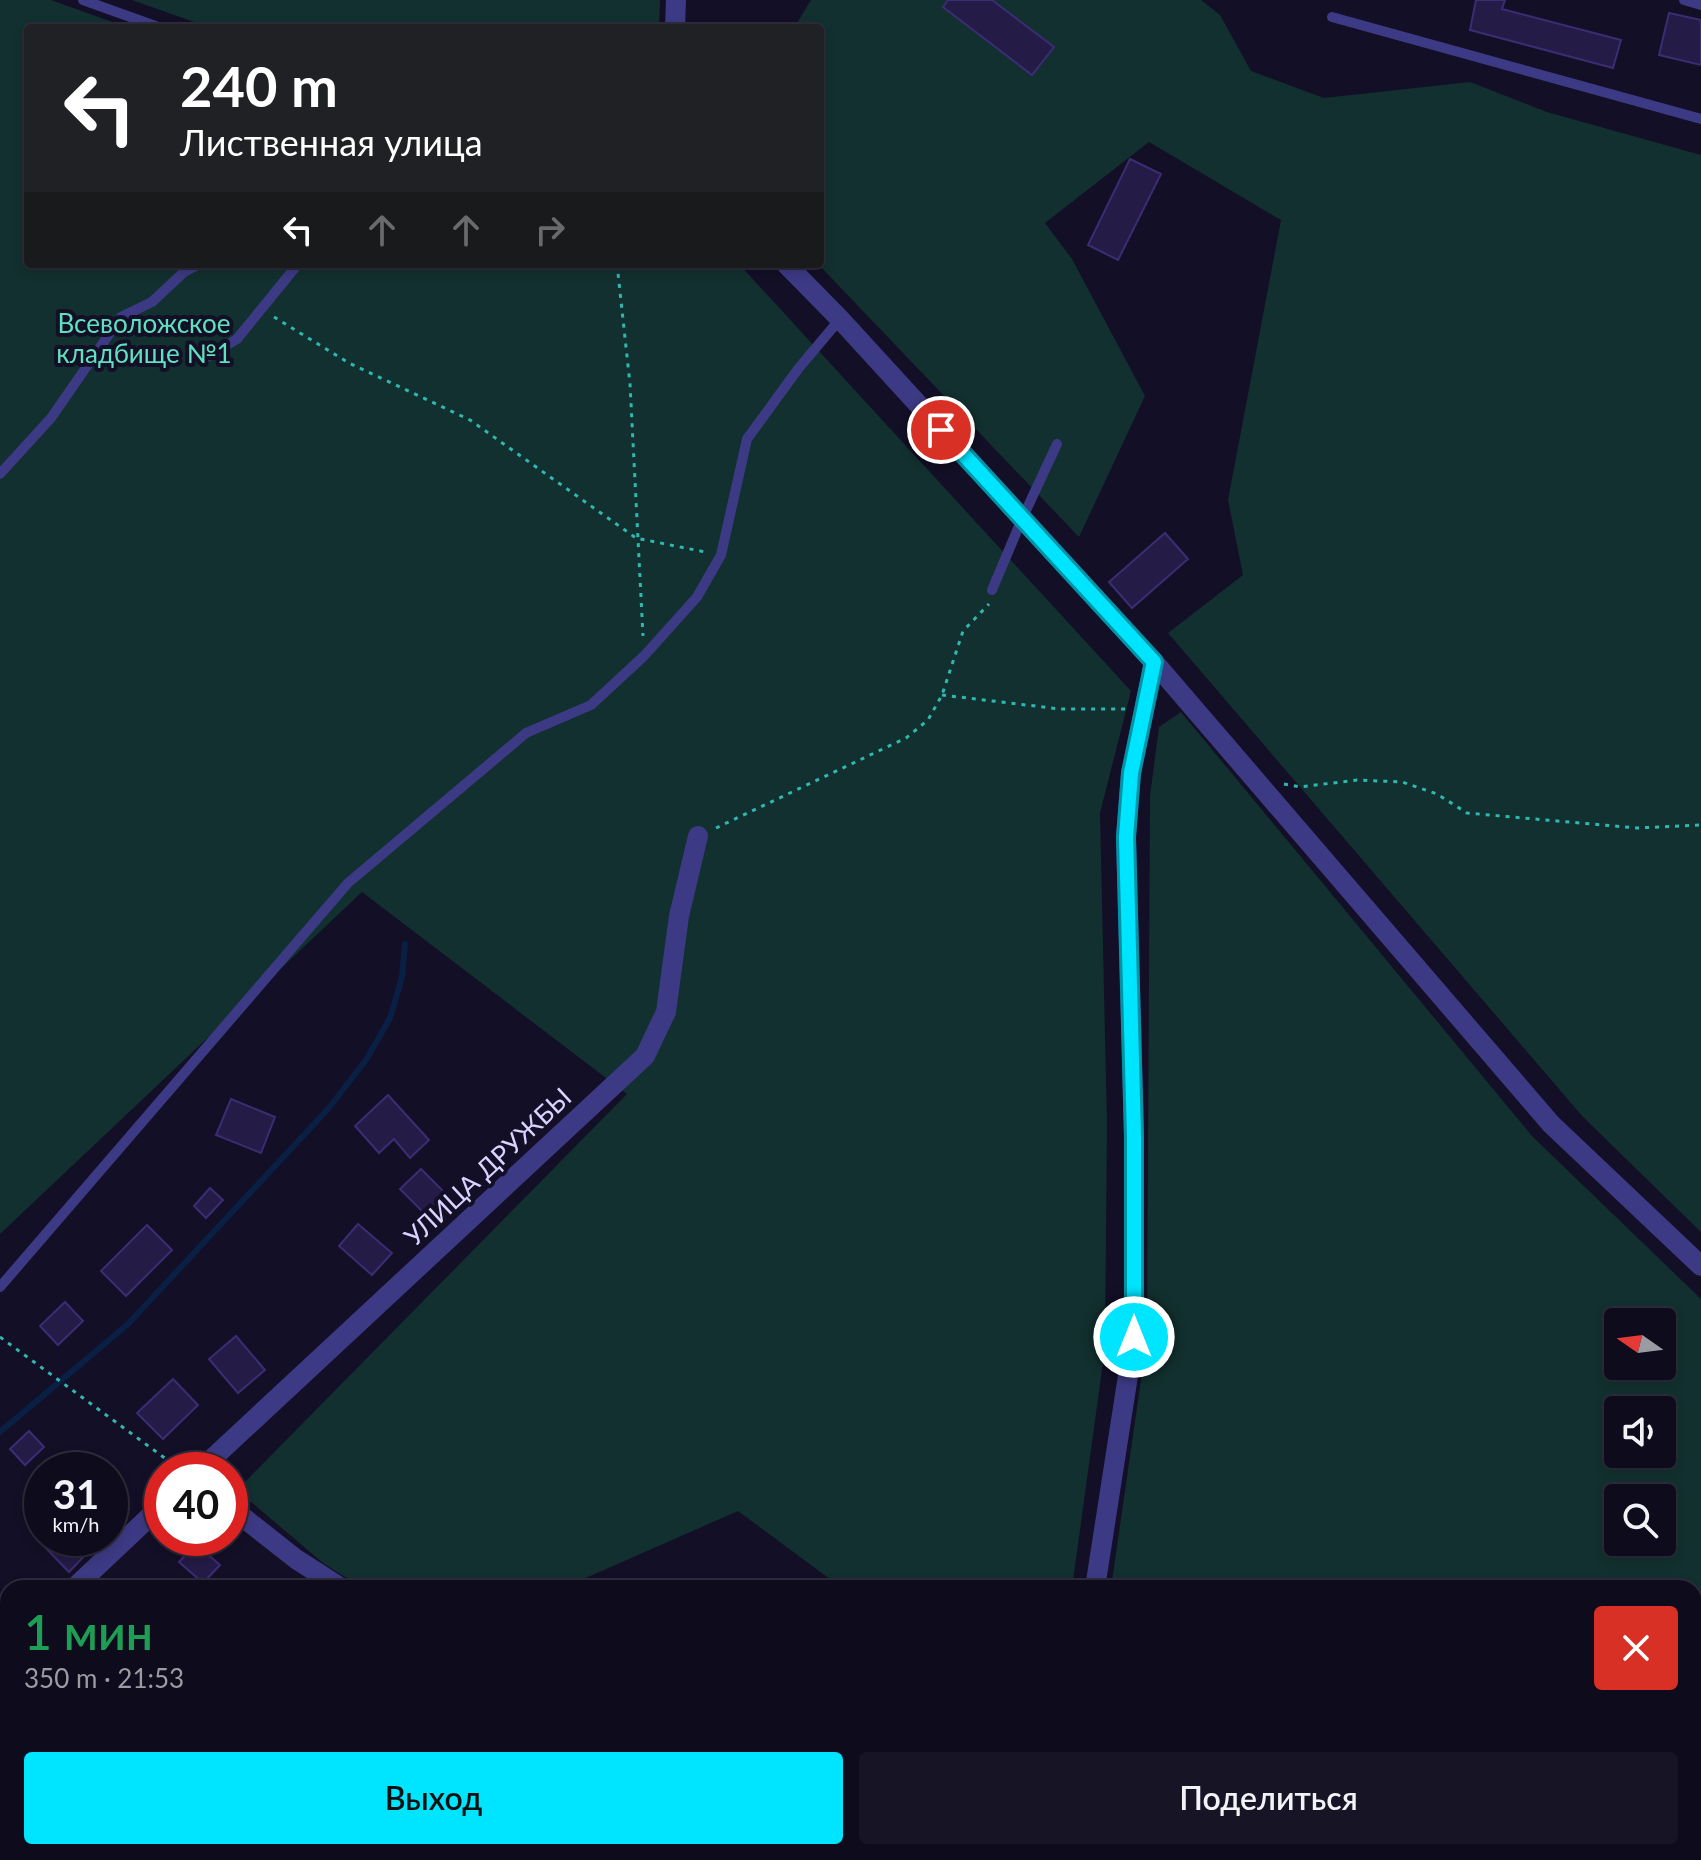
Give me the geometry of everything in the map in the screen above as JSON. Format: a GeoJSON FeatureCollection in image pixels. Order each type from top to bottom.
{"type":"FeatureCollection","features":[{"type":"Feature","properties":{"kind":"street"},"geometry":{"type":"LineString","coordinates":[[675,24],[676,0]]}},
{"type":"Feature","properties":{"kind":"street"},"geometry":{"type":"LineString","coordinates":[[790,268],[1154,662],[1551,1124],[1701,1266]]}},
{"type":"Feature","properties":{"kind":"street"},"geometry":{"type":"LineString","coordinates":[[1096,1580],[1134,1337],[1134,1137],[1126,837],[1131,773],[1154,662]]}},
{"type":"Feature","properties":{"kind":"street","name":"УЛИЦА ДРУЖБЫ"},"geometry":{"type":"LineString","coordinates":[[219,1452],[645,1056],[666,1012],[679,916],[698,836]]}},
{"type":"Feature","properties":{"kind":"street"},"geometry":{"type":"LineString","coordinates":[[248,1521],[329,1580]]}},
{"type":"Feature","properties":{"kind":"street"},"geometry":{"type":"LineString","coordinates":[[82,1580],[144,1522]]}},
{"type":"Feature","properties":{"kind":"lane"},"geometry":{"type":"LineString","coordinates":[[83,0],[150,24]]}},
{"type":"Feature","properties":{"kind":"lane"},"geometry":{"type":"LineString","coordinates":[[1684,0],[1701,5]]}},
{"type":"Feature","properties":{"kind":"lane"},"geometry":{"type":"LineString","coordinates":[[1332,17],[1701,119]]}},
{"type":"Feature","properties":{"kind":"lane"},"geometry":{"type":"LineString","coordinates":[[0,474],[51,418],[93,353],[121,317],[152,302],[192,268]]}},
{"type":"Feature","properties":{"kind":"lane"},"geometry":{"type":"LineString","coordinates":[[207,357],[237,339],[295,268]]}},
{"type":"Feature","properties":{"kind":"lane"},"geometry":{"type":"LineString","coordinates":[[0,1287],[348,883],[526,733],[591,705],[644,656],[697,597],[721,555],[747,439],[798,369],[840,319]]}},
{"type":"Feature","properties":{"kind":"lane"},"geometry":{"type":"LineString","coordinates":[[992,590],[1057,444]]}},
{"type":"Feature","properties":{"kind":"path"},"geometry":{"type":"LineString","coordinates":[[617,268],[630,384],[644,656]]}},
{"type":"Feature","properties":{"kind":"path"},"geometry":{"type":"LineString","coordinates":[[262,310],[349,363],[470,420],[636,538],[721,555]]}},
{"type":"Feature","properties":{"kind":"path"},"geometry":{"type":"LineString","coordinates":[[698,836],[906,738],[928,720],[942,695],[963,631],[989,606],[992,590]]}},
{"type":"Feature","properties":{"kind":"path"},"geometry":{"type":"LineString","coordinates":[[942,695],[1060,709],[1145,709]]}},
{"type":"Feature","properties":{"kind":"path"},"geometry":{"type":"LineString","coordinates":[[1285,784],[1300,787],[1357,780],[1402,782],[1437,794],[1467,813],[1637,828],[1701,825]]}},
{"type":"Feature","properties":{"kind":"path"},"geometry":{"type":"LineString","coordinates":[[0,1337],[157,1452]]}},
{"type":"Feature","properties":{"kind":"green space","name":"Всеволожское кладбище №1"},"geometry":{"type":"Polygon","coordinates":[[[0,0],[51,0],[118,24],[24,24],[24,268],[743,268],[1131,691],[1100,813],[1107,1124],[1105,1348],[1073,1580],[831,1580],[738,1511],[581,1580],[350,1580],[323,1563],[248,1499],[248,1479],[627,1094],[362,892],[0,1234],[0,0]]]}},
{"type":"Feature","properties":{"kind":"green space"},"geometry":{"type":"Polygon","coordinates":[[[132,0],[660,0],[659,24],[200,24],[132,0]]]}},
{"type":"Feature","properties":{"kind":"green space"},"geometry":{"type":"Polygon","coordinates":[[[811,0],[1201,0],[1220,15],[1251,71],[1324,98],[1470,82],[1547,112],[1701,155],[1701,1232],[1583,1117],[1168,633],[1243,575],[1228,500],[1281,220],[1149,142],[1045,223],[1072,259],[1145,396],[1079,537],[822,268],[824,24],[796,24],[811,0]]]}},
{"type":"Feature","properties":{"kind":"green space"},"geometry":{"type":"Polygon","coordinates":[[[1181,712],[1532,1136],[1701,1299],[1701,1580],[1112,1580],[1147,1338],[1150,796],[1159,727],[1181,712]]]}},
{"type":"Feature","properties":{"kind":"building"},"geometry":{"type":"Polygon","coordinates":[[[948,0],[992,0],[1054,47],[1032,75],[943,7],[948,0]]]}},
{"type":"Feature","properties":{"kind":"building"},"geometry":{"type":"Polygon","coordinates":[[[1476,0],[1505,0],[1502,9],[1621,40],[1613,68],[1470,30],[1476,0]]]}},
{"type":"Feature","properties":{"kind":"building"},"geometry":{"type":"Polygon","coordinates":[[[1669,13],[1701,20],[1701,65],[1659,55],[1669,13]]]}},
{"type":"Feature","properties":{"kind":"building"},"geometry":{"type":"Polygon","coordinates":[[[1130,159],[1161,174],[1118,260],[1088,245],[1130,159]]]}},
{"type":"Feature","properties":{"kind":"building"},"geometry":{"type":"Polygon","coordinates":[[[1165,533],[1188,559],[1132,608],[1109,582],[1165,533]]]}},
{"type":"Feature","properties":{"kind":"building"},"geometry":{"type":"Polygon","coordinates":[[[388,1095],[429,1140],[410,1158],[394,1139],[379,1153],[355,1126],[388,1095]]]}},
{"type":"Feature","properties":{"kind":"building"},"geometry":{"type":"Polygon","coordinates":[[[231,1099],[275,1117],[261,1153],[216,1135],[231,1099]]]}},
{"type":"Feature","properties":{"kind":"building"},"geometry":{"type":"Polygon","coordinates":[[[421,1169],[449,1197],[429,1218],[400,1189],[421,1169]]]}},
{"type":"Feature","properties":{"kind":"building"},"geometry":{"type":"Polygon","coordinates":[[[210,1188],[223,1200],[206,1218],[194,1206],[210,1188]]]}},
{"type":"Feature","properties":{"kind":"building"},"geometry":{"type":"Polygon","coordinates":[[[358,1224],[392,1253],[372,1275],[339,1246],[358,1224]]]}},
{"type":"Feature","properties":{"kind":"building"},"geometry":{"type":"Polygon","coordinates":[[[147,1225],[172,1250],[126,1296],[101,1271],[147,1225]]]}},
{"type":"Feature","properties":{"kind":"building"},"geometry":{"type":"Polygon","coordinates":[[[65,1302],[83,1321],[58,1345],[40,1326],[65,1302]]]}},
{"type":"Feature","properties":{"kind":"building"},"geometry":{"type":"Polygon","coordinates":[[[236,1336],[265,1370],[238,1393],[209,1359],[236,1336]]]}},
{"type":"Feature","properties":{"kind":"building"},"geometry":{"type":"Polygon","coordinates":[[[173,1379],[198,1405],[163,1439],[137,1413],[173,1379]]]}},
{"type":"Feature","properties":{"kind":"building"},"geometry":{"type":"Polygon","coordinates":[[[29,1431],[44,1447],[39,1452],[24,1452],[24,1464],[10,1449],[29,1431]]]}},
{"type":"Feature","properties":{"kind":"building"},"geometry":{"type":"Polygon","coordinates":[[[53,1556],[84,1556],[69,1572],[53,1556]]]}},
{"type":"Feature","properties":{"kind":"building"},"geometry":{"type":"Polygon","coordinates":[[[185,1556],[210,1556],[220,1565],[206,1580],[200,1580],[179,1562],[185,1556]]]}},
{"type":"Feature","properties":{"kind":"waterway"},"geometry":{"type":"LineString","coordinates":[[0,1432],[128,1324],[328,1109],[366,1060],[390,1018],[402,977],[405,944]]}},
{"type":"Feature","properties":{"kind":"route"},"geometry":{"type":"LineString","coordinates":[[941,430],[1154,662],[1131,773],[1126,837],[1134,1137],[1134,1337]]}}]}
